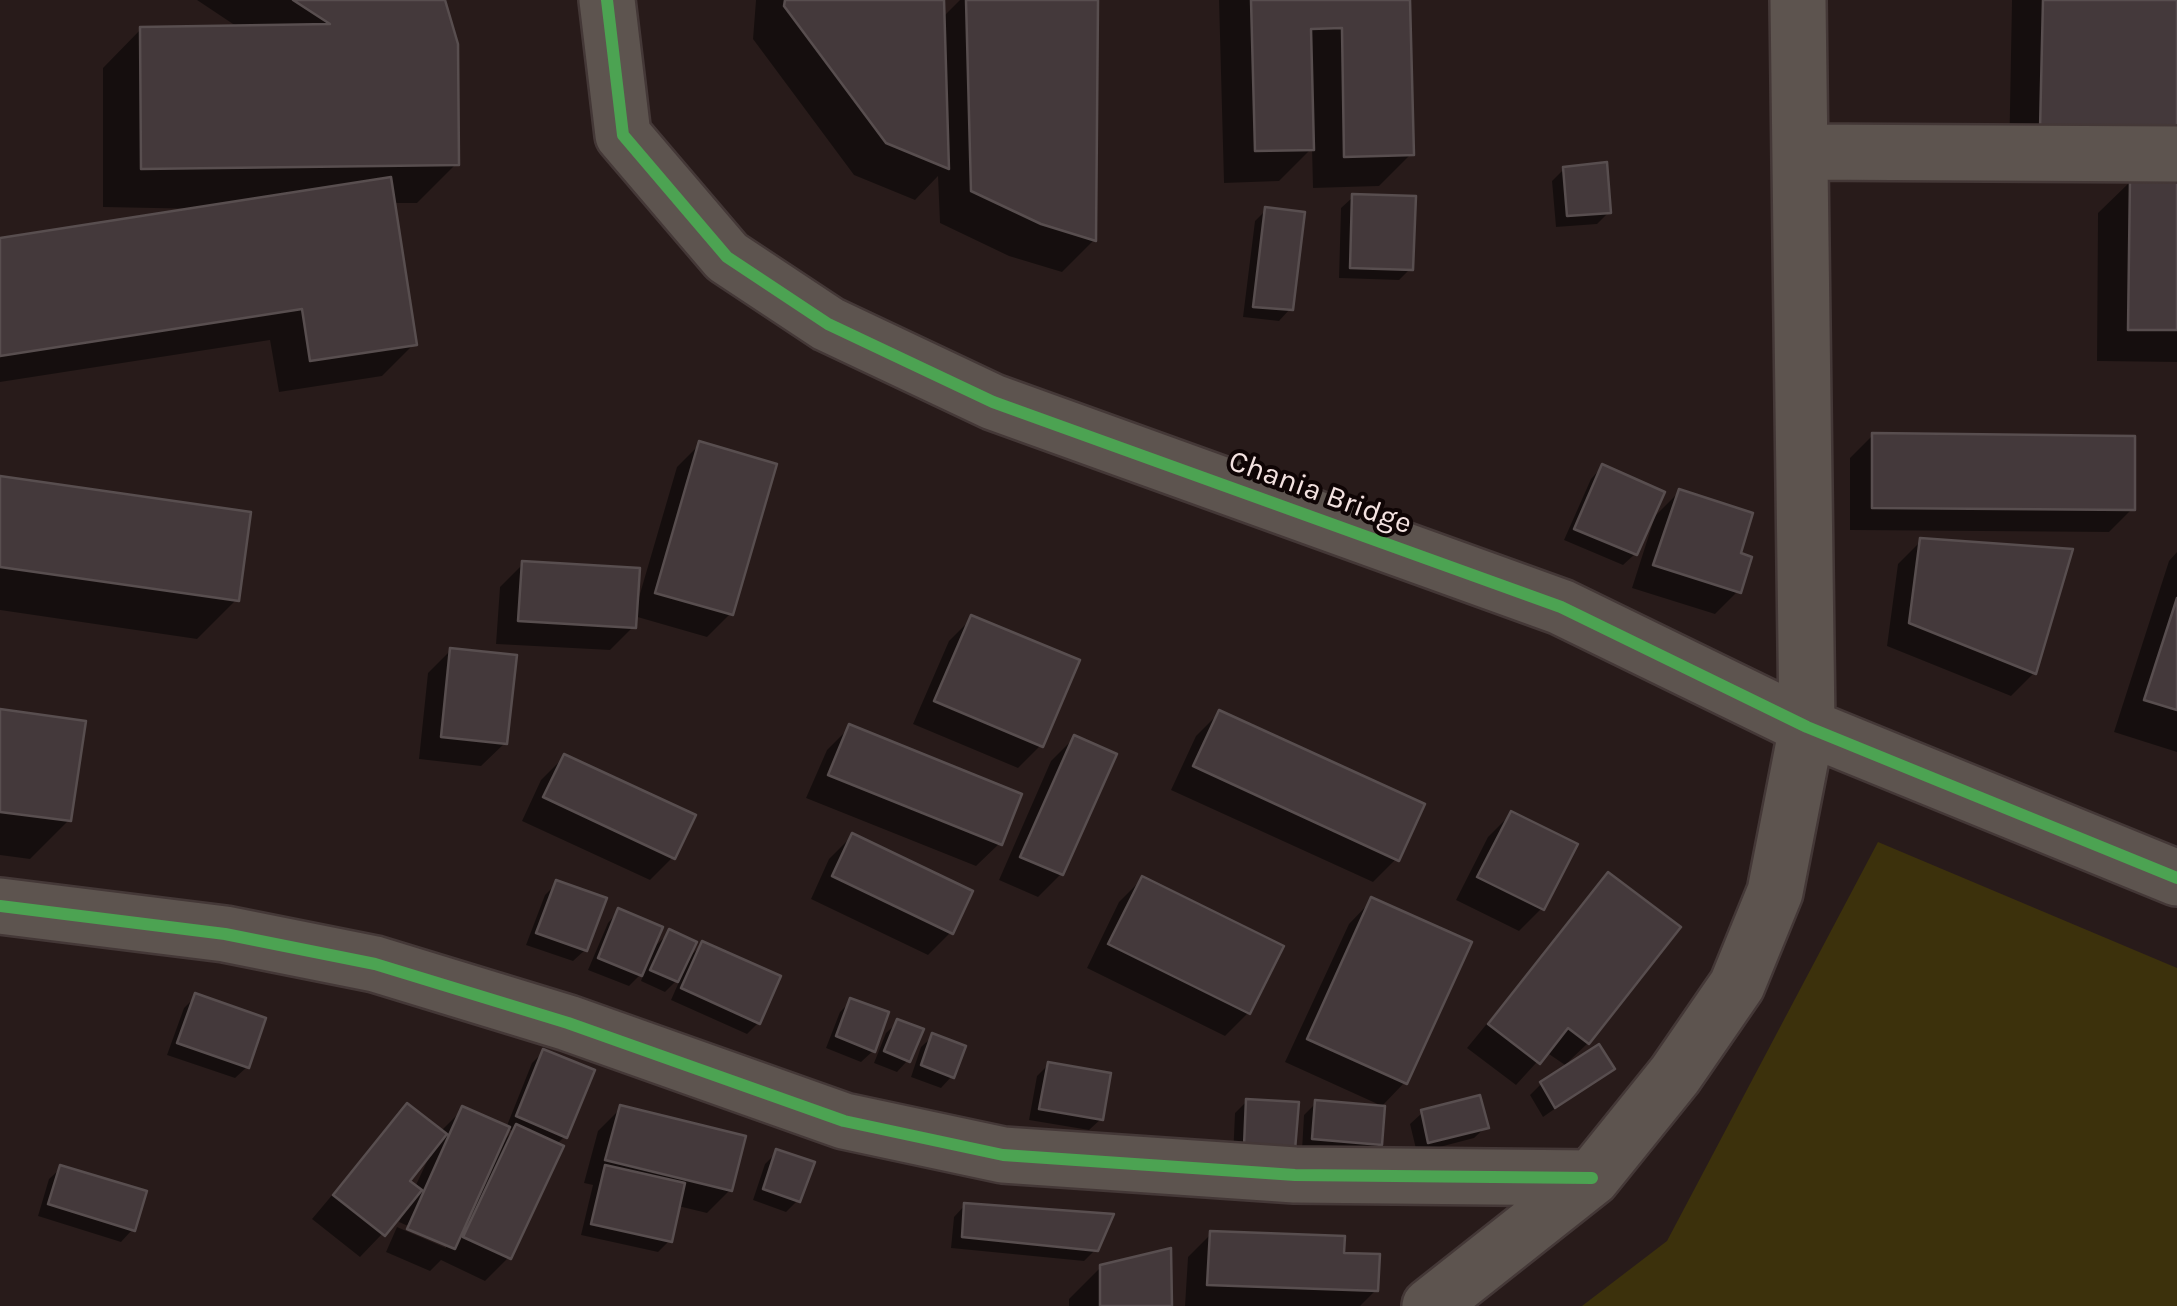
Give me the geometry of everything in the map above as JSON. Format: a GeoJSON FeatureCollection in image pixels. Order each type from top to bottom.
{"type":"FeatureCollection","features":[{"type":"Feature","properties":{"kind":"street","name":"Chania Bridge"},"geometry":{"type":"LineString","coordinates":[[607,0],[623,135],[727,257],[828,324],[993,402],[1561,607],[1807,727],[2177,878]]}},
{"type":"Feature","properties":{"kind":"street"},"geometry":{"type":"LineString","coordinates":[[1430,1306],[1592,1178],[1675,1075],[1737,985],[1775,892],[1807,727],[1798,0]]}},
{"type":"Feature","properties":{"kind":"street"},"geometry":{"type":"LineString","coordinates":[[1800,152],[2177,154]]}},
{"type":"Feature","properties":{"kind":"street"},"geometry":{"type":"LineString","coordinates":[[0,906],[225,934],[374,964],[568,1023],[844,1120],[1003,1155],[1295,1175],[1592,1178]]}},
{"type":"Feature","properties":{"kind":"shaded area"},"geometry":{"type":"Polygon","coordinates":[[[1878,842],[2177,968],[2177,1306],[1582,1306],[1667,1241],[1878,842]]]}},
{"type":"Feature","properties":{"kind":"building"},"geometry":{"type":"Polygon","coordinates":[[[293,0],[445,0],[458,44],[459,165],[141,169],[140,27],[330,24],[293,0]]]}},
{"type":"Feature","properties":{"kind":"building"},"geometry":{"type":"Polygon","coordinates":[[[785,0],[944,0],[949,169],[886,143],[784,6],[785,0]]]}},
{"type":"Feature","properties":{"kind":"building"},"geometry":{"type":"Polygon","coordinates":[[[966,0],[1098,0],[1096,241],[1041,224],[971,191],[966,0]]]}},
{"type":"Feature","properties":{"kind":"building"},"geometry":{"type":"Polygon","coordinates":[[[1251,0],[1410,0],[1414,155],[1344,157],[1342,28],[1311,29],[1314,150],[1255,151],[1251,0]]]}},
{"type":"Feature","properties":{"kind":"building"},"geometry":{"type":"Polygon","coordinates":[[[2043,0],[2177,0],[2177,131],[2040,130],[2043,0]]]}},
{"type":"Feature","properties":{"kind":"building"},"geometry":{"type":"Polygon","coordinates":[[[1607,162],[1611,213],[1567,216],[1563,167],[1607,162]]]}},
{"type":"Feature","properties":{"kind":"building"},"geometry":{"type":"Polygon","coordinates":[[[391,177],[417,345],[310,361],[302,309],[0,356],[0,238],[391,177]]]}},
{"type":"Feature","properties":{"kind":"building"},"geometry":{"type":"Polygon","coordinates":[[[2130,178],[2177,179],[2177,330],[2128,330],[2130,178]]]}},
{"type":"Feature","properties":{"kind":"building"},"geometry":{"type":"Polygon","coordinates":[[[1352,194],[1416,196],[1413,270],[1350,268],[1352,194]]]}},
{"type":"Feature","properties":{"kind":"building"},"geometry":{"type":"Polygon","coordinates":[[[1265,207],[1305,212],[1293,310],[1253,307],[1265,207]]]}},
{"type":"Feature","properties":{"kind":"building"},"geometry":{"type":"Polygon","coordinates":[[[1872,433],[2135,436],[2135,510],[1872,508],[1872,433]]]}},
{"type":"Feature","properties":{"kind":"building"},"geometry":{"type":"Polygon","coordinates":[[[699,441],[777,464],[733,615],[655,593],[699,441]]]}},
{"type":"Feature","properties":{"kind":"building"},"geometry":{"type":"Polygon","coordinates":[[[1602,464],[1665,492],[1637,555],[1574,529],[1602,464]]]}},
{"type":"Feature","properties":{"kind":"building"},"geometry":{"type":"Polygon","coordinates":[[[0,476],[251,512],[239,601],[0,567],[0,476]]]}},
{"type":"Feature","properties":{"kind":"building"},"geometry":{"type":"Polygon","coordinates":[[[1679,489],[1753,513],[1741,553],[1752,557],[1741,593],[1653,565],[1679,489]]]}},
{"type":"Feature","properties":{"kind":"building"},"geometry":{"type":"Polygon","coordinates":[[[1920,538],[2073,549],[2036,674],[1909,623],[1920,538]]]}},
{"type":"Feature","properties":{"kind":"building"},"geometry":{"type":"Polygon","coordinates":[[[522,561],[640,568],[636,628],[518,621],[522,561]]]}},
{"type":"Feature","properties":{"kind":"building"},"geometry":{"type":"Polygon","coordinates":[[[2177,598],[2177,710],[2144,700],[2177,598]]]}},
{"type":"Feature","properties":{"kind":"building"},"geometry":{"type":"Polygon","coordinates":[[[971,615],[1080,660],[1043,747],[934,701],[971,615]]]}},
{"type":"Feature","properties":{"kind":"building"},"geometry":{"type":"Polygon","coordinates":[[[450,648],[517,655],[507,744],[441,737],[450,648]]]}},
{"type":"Feature","properties":{"kind":"building"},"geometry":{"type":"Polygon","coordinates":[[[0,709],[86,721],[71,821],[0,812],[0,709]]]}},
{"type":"Feature","properties":{"kind":"building"},"geometry":{"type":"Polygon","coordinates":[[[1219,710],[1425,804],[1399,861],[1193,766],[1219,710]]]}},
{"type":"Feature","properties":{"kind":"building"},"geometry":{"type":"Polygon","coordinates":[[[849,724],[1022,794],[1002,845],[828,775],[849,724]]]}},
{"type":"Feature","properties":{"kind":"building"},"geometry":{"type":"Polygon","coordinates":[[[1074,735],[1117,754],[1063,875],[1020,857],[1074,735]]]}},
{"type":"Feature","properties":{"kind":"building"},"geometry":{"type":"Polygon","coordinates":[[[564,754],[696,815],[675,859],[543,797],[564,754]]]}},
{"type":"Feature","properties":{"kind":"building"},"geometry":{"type":"Polygon","coordinates":[[[1511,811],[1578,844],[1544,910],[1477,877],[1511,811]]]}},
{"type":"Feature","properties":{"kind":"building"},"geometry":{"type":"Polygon","coordinates":[[[852,833],[973,891],[953,934],[832,876],[852,833]]]}},
{"type":"Feature","properties":{"kind":"building"},"geometry":{"type":"Polygon","coordinates":[[[1608,872],[1681,927],[1589,1044],[1568,1028],[1540,1064],[1488,1024],[1608,872]]]}},
{"type":"Feature","properties":{"kind":"building"},"geometry":{"type":"Polygon","coordinates":[[[1142,876],[1284,946],[1250,1014],[1108,944],[1142,876]]]}},
{"type":"Feature","properties":{"kind":"building"},"geometry":{"type":"Polygon","coordinates":[[[556,880],[607,898],[587,951],[536,933],[556,880]]]}},
{"type":"Feature","properties":{"kind":"building"},"geometry":{"type":"Polygon","coordinates":[[[1371,897],[1472,942],[1407,1084],[1307,1039],[1371,897]]]}},
{"type":"Feature","properties":{"kind":"building"},"geometry":{"type":"Polygon","coordinates":[[[618,908],[663,927],[642,976],[598,958],[618,908]]]}},
{"type":"Feature","properties":{"kind":"building"},"geometry":{"type":"Polygon","coordinates":[[[669,929],[697,942],[678,982],[650,970],[669,929]]]}},
{"type":"Feature","properties":{"kind":"building"},"geometry":{"type":"Polygon","coordinates":[[[702,941],[781,976],[760,1024],[681,988],[702,941]]]}},
{"type":"Feature","properties":{"kind":"building"},"geometry":{"type":"Polygon","coordinates":[[[195,993],[266,1018],[249,1068],[177,1043],[195,993]]]}},
{"type":"Feature","properties":{"kind":"building"},"geometry":{"type":"Polygon","coordinates":[[[850,998],[889,1012],[875,1052],[836,1036],[850,998]]]}},
{"type":"Feature","properties":{"kind":"building"},"geometry":{"type":"Polygon","coordinates":[[[897,1019],[924,1029],[910,1062],[884,1051],[897,1019]]]}},
{"type":"Feature","properties":{"kind":"building"},"geometry":{"type":"Polygon","coordinates":[[[932,1033],[966,1046],[954,1078],[921,1065],[932,1033]]]}},
{"type":"Feature","properties":{"kind":"building"},"geometry":{"type":"Polygon","coordinates":[[[1599,1044],[1615,1069],[1555,1108],[1540,1082],[1599,1044]]]}},
{"type":"Feature","properties":{"kind":"building"},"geometry":{"type":"Polygon","coordinates":[[[543,1049],[595,1070],[567,1138],[516,1116],[543,1049]]]}},
{"type":"Feature","properties":{"kind":"building"},"geometry":{"type":"Polygon","coordinates":[[[1048,1062],[1111,1073],[1103,1120],[1039,1109],[1048,1062]]]}},
{"type":"Feature","properties":{"kind":"building"},"geometry":{"type":"Polygon","coordinates":[[[1480,1095],[1489,1128],[1428,1143],[1421,1110],[1480,1095]]]}},
{"type":"Feature","properties":{"kind":"building"},"geometry":{"type":"Polygon","coordinates":[[[1246,1099],[1299,1102],[1295,1150],[1244,1146],[1246,1099]]]}},
{"type":"Feature","properties":{"kind":"building"},"geometry":{"type":"Polygon","coordinates":[[[1315,1100],[1385,1106],[1382,1145],[1312,1139],[1315,1100]]]}},
{"type":"Feature","properties":{"kind":"building"},"geometry":{"type":"Polygon","coordinates":[[[407,1103],[447,1134],[410,1181],[422,1190],[385,1236],[333,1195],[407,1103]]]}},
{"type":"Feature","properties":{"kind":"building"},"geometry":{"type":"Polygon","coordinates":[[[620,1105],[746,1136],[732,1191],[605,1160],[620,1105]]]}},
{"type":"Feature","properties":{"kind":"building"},"geometry":{"type":"Polygon","coordinates":[[[462,1106],[510,1127],[455,1249],[407,1229],[462,1106]]]}},
{"type":"Feature","properties":{"kind":"building"},"geometry":{"type":"Polygon","coordinates":[[[516,1124],[564,1146],[511,1259],[463,1237],[516,1124]]]}},
{"type":"Feature","properties":{"kind":"building"},"geometry":{"type":"Polygon","coordinates":[[[776,1149],[815,1162],[800,1202],[763,1189],[776,1149]]]}},
{"type":"Feature","properties":{"kind":"building"},"geometry":{"type":"Polygon","coordinates":[[[60,1165],[147,1191],[135,1231],[48,1204],[60,1165]]]}},
{"type":"Feature","properties":{"kind":"building"},"geometry":{"type":"Polygon","coordinates":[[[605,1165],[685,1183],[672,1242],[591,1224],[605,1165]]]}},
{"type":"Feature","properties":{"kind":"building"},"geometry":{"type":"Polygon","coordinates":[[[964,1203],[1114,1214],[1098,1251],[962,1237],[964,1203]]]}},
{"type":"Feature","properties":{"kind":"building"},"geometry":{"type":"Polygon","coordinates":[[[1210,1231],[1345,1236],[1344,1253],[1380,1254],[1378,1291],[1207,1285],[1210,1231]]]}},
{"type":"Feature","properties":{"kind":"building"},"geometry":{"type":"Polygon","coordinates":[[[1171,1248],[1172,1306],[1100,1306],[1100,1265],[1171,1248]]]}},
{"type":"Feature","properties":{"kind":"cycle path"},"geometry":{"type":"LineString","coordinates":[[607,0],[623,135],[727,257],[828,324],[993,402],[1561,607],[1807,727],[2177,878]]}},
{"type":"Feature","properties":{"kind":"cycle path"},"geometry":{"type":"LineString","coordinates":[[0,906],[225,934],[375,964],[568,1023],[844,1121],[1003,1155],[1295,1175],[1592,1178]]}}]}
